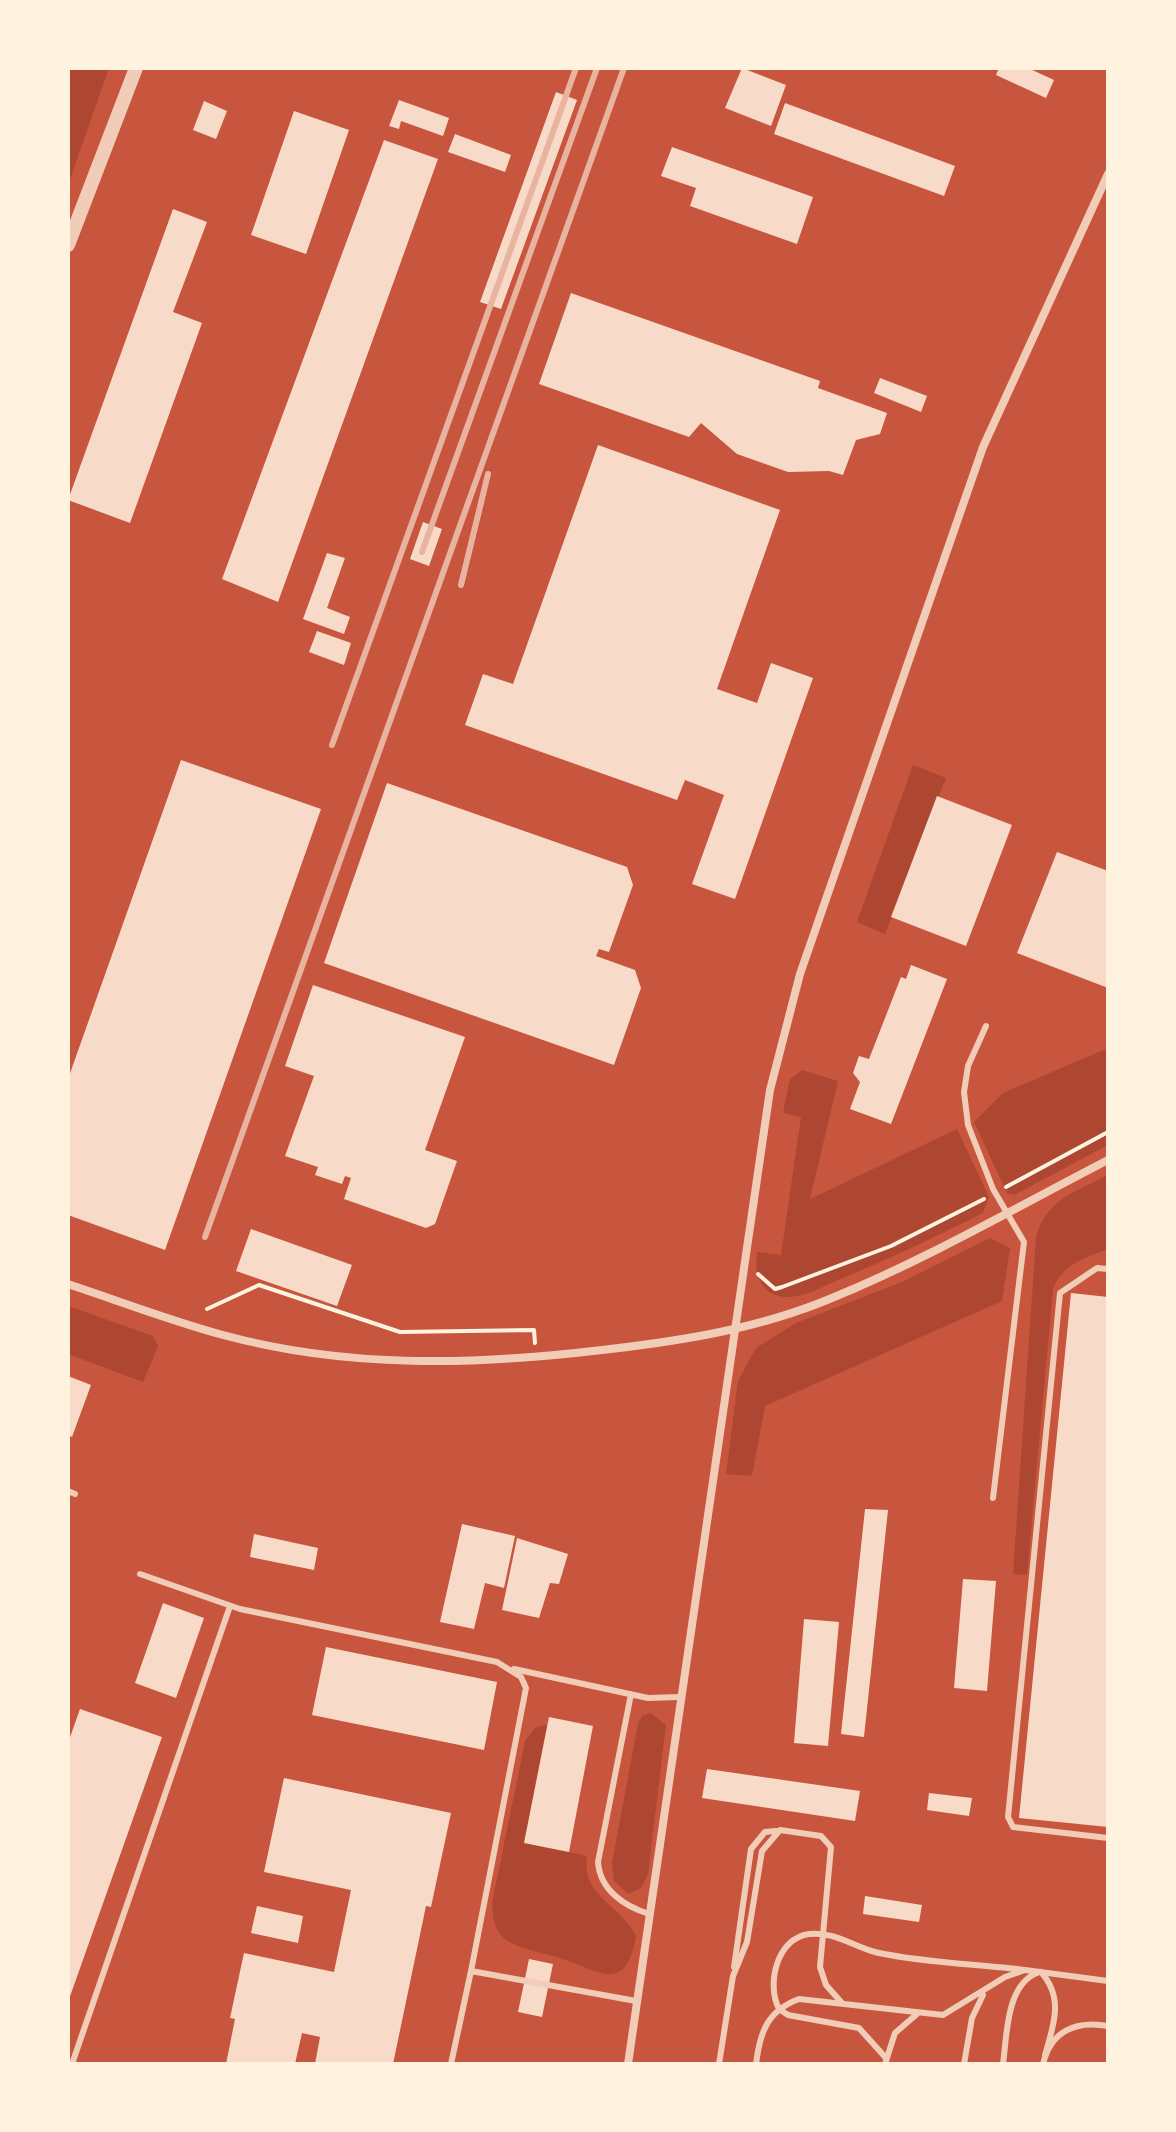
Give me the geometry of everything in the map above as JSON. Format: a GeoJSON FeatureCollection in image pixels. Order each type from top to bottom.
{"type":"FeatureCollection","features":[{"type":"Feature","properties":{"kind":"street"},"geometry":{"type":"LineString","coordinates":[[68,245],[136,68]]}},
{"type":"Feature","properties":{"kind":"street"},"geometry":{"type":"LineString","coordinates":[[628,2064],[679,1697],[770,1090],[800,974],[983,447],[1108,174]]}},
{"type":"Feature","properties":{"kind":"street"},"geometry":{"type":"LineString","coordinates":[[68,1284],[224,1336],[330,1355],[463,1363],[536,1358],[677,1341],[736,1330],[831,1299],[1108,1160]]}},
{"type":"Feature","properties":{"kind":"lane"},"geometry":{"type":"LineString","coordinates":[[986,1026],[968,1066],[964,1092],[968,1125],[996,1193],[1024,1242],[993,1498]]}},
{"type":"Feature","properties":{"kind":"lane"},"geometry":{"type":"LineString","coordinates":[[1108,1269],[1097,1268],[1060,1293],[1008,1817],[1013,1827],[1108,1838]]}},
{"type":"Feature","properties":{"kind":"lane"},"geometry":{"type":"LineString","coordinates":[[140,1574],[230,1606],[631,1694],[679,1697]]}},
{"type":"Feature","properties":{"kind":"lane"},"geometry":{"type":"LineString","coordinates":[[72,2064],[230,1606]]}},
{"type":"Feature","properties":{"kind":"lane"},"geometry":{"type":"LineString","coordinates":[[451,2064],[526,1688],[521,1677],[510,1668]]}},
{"type":"Feature","properties":{"kind":"lane"},"geometry":{"type":"LineString","coordinates":[[631,1694],[598,1862],[599,1875],[607,1889],[621,1900],[649,1914]]}},
{"type":"Feature","properties":{"kind":"lane"},"geometry":{"type":"LineString","coordinates":[[719,2064],[733,1976],[747,1942],[762,1851],[780,1830],[821,1836],[831,1847],[820,1935],[820,1967],[826,1985],[842,2003]]}},
{"type":"Feature","properties":{"kind":"lane"},"geometry":{"type":"LineString","coordinates":[[886,2061],[859,2028],[788,2015],[779,2009],[774,1977],[784,1950],[800,1936],[851,1939],[878,1953],[1108,1981]]}},
{"type":"Feature","properties":{"kind":"lane"},"geometry":{"type":"LineString","coordinates":[[756,2064],[765,2022],[779,2009],[799,1999],[943,2015],[955,2011],[987,1988],[1025,1970]]}},
{"type":"Feature","properties":{"kind":"lane"},"geometry":{"type":"LineString","coordinates":[[471,1971],[636,2001]]}},
{"type":"Feature","properties":{"kind":"lane"},"geometry":{"type":"LineString","coordinates":[[1041,1972],[1056,1994],[1054,2021],[1043,2064]]}},
{"type":"Feature","properties":{"kind":"lane"},"geometry":{"type":"LineString","coordinates":[[1003,2064],[1016,1995],[1030,1976],[1041,1972]]}},
{"type":"Feature","properties":{"kind":"lane"},"geometry":{"type":"LineString","coordinates":[[964,2064],[972,2018],[987,1988]]}},
{"type":"Feature","properties":{"kind":"lane"},"geometry":{"type":"LineString","coordinates":[[886,2061],[895,2033],[917,2014]]}},
{"type":"Feature","properties":{"kind":"lane"},"geometry":{"type":"LineString","coordinates":[[1045,2055],[1055,2038],[1069,2028],[1083,2024],[1108,2026]]}},
{"type":"Feature","properties":{"kind":"path"},"geometry":{"type":"LineString","coordinates":[[746,1258],[759,1260],[757,1272],[761,1280],[775,1289],[782,1287],[891,1246],[1108,1132]]}},
{"type":"Feature","properties":{"kind":"path"},"geometry":{"type":"LineString","coordinates":[[207,1309],[259,1285],[400,1332],[534,1330],[536,1358]]}},
{"type":"Feature","properties":{"kind":"shaded area"},"geometry":{"type":"Polygon","coordinates":[[[68,68],[109,68],[68,185],[68,68]]]}},
{"type":"Feature","properties":{"kind":"shaded area"},"geometry":{"type":"Polygon","coordinates":[[[913,765],[946,778],[885,934],[857,922],[913,765]]]}},
{"type":"Feature","properties":{"kind":"shaded area"},"geometry":{"type":"Polygon","coordinates":[[[1108,1048],[1108,1145],[1014,1195],[1007,1193],[974,1122],[1003,1093],[1108,1048]]]}},
{"type":"Feature","properties":{"kind":"shaded area"},"geometry":{"type":"Polygon","coordinates":[[[802,1070],[838,1081],[810,1199],[957,1129],[989,1197],[983,1213],[809,1293],[786,1297],[769,1292],[759,1279],[757,1252],[781,1255],[801,1117],[783,1113],[790,1079],[802,1070]]]}},
{"type":"Feature","properties":{"kind":"shaded area"},"geometry":{"type":"Polygon","coordinates":[[[1108,1175],[1108,1249],[1069,1268],[1053,1289],[1027,1575],[1013,1574],[1036,1237],[1055,1205],[1108,1175]]]}},
{"type":"Feature","properties":{"kind":"shaded area"},"geometry":{"type":"Polygon","coordinates":[[[990,1238],[1010,1248],[1002,1301],[765,1406],[752,1476],[726,1474],[738,1381],[756,1348],[796,1323],[902,1282],[990,1238]]]}},
{"type":"Feature","properties":{"kind":"shaded area"},"geometry":{"type":"Polygon","coordinates":[[[68,1306],[153,1336],[158,1346],[143,1382],[68,1354],[68,1306]]]}},
{"type":"Feature","properties":{"kind":"shaded area"},"geometry":{"type":"Polygon","coordinates":[[[651,1713],[666,1725],[648,1874],[641,1888],[628,1894],[614,1881],[612,1862],[638,1724],[642,1716],[651,1713]]]}},
{"type":"Feature","properties":{"kind":"shaded area"},"geometry":{"type":"Polygon","coordinates":[[[547,1725],[524,1843],[587,1856],[587,1870],[596,1891],[636,1936],[632,1954],[619,1972],[600,1973],[517,1946],[500,1934],[494,1922],[492,1903],[525,1741],[536,1727],[547,1725]]]}},
{"type":"Feature","properties":{"kind":"building"},"geometry":{"type":"Polygon","coordinates":[[[742,68],[786,85],[771,126],[725,108],[742,68]]]}},
{"type":"Feature","properties":{"kind":"building"},"geometry":{"type":"Polygon","coordinates":[[[999,68],[1028,68],[1054,80],[1046,98],[996,75],[999,68]]]}},
{"type":"Feature","properties":{"kind":"building"},"geometry":{"type":"Polygon","coordinates":[[[556,92],[577,100],[501,309],[480,302],[556,92]]]}},
{"type":"Feature","properties":{"kind":"building"},"geometry":{"type":"Polygon","coordinates":[[[399,100],[449,118],[443,136],[401,121],[399,129],[389,126],[399,100]]]}},
{"type":"Feature","properties":{"kind":"building"},"geometry":{"type":"Polygon","coordinates":[[[204,101],[227,111],[216,139],[193,130],[204,101]]]}},
{"type":"Feature","properties":{"kind":"building"},"geometry":{"type":"Polygon","coordinates":[[[785,103],[955,166],[944,196],[774,134],[785,103]]]}},
{"type":"Feature","properties":{"kind":"building"},"geometry":{"type":"Polygon","coordinates":[[[294,111],[349,130],[306,254],[251,235],[294,111]]]}},
{"type":"Feature","properties":{"kind":"building"},"geometry":{"type":"Polygon","coordinates":[[[455,134],[511,155],[505,172],[448,152],[455,134]]]}},
{"type":"Feature","properties":{"kind":"building"},"geometry":{"type":"Polygon","coordinates":[[[384,140],[438,159],[278,602],[222,579],[384,140]]]}},
{"type":"Feature","properties":{"kind":"building"},"geometry":{"type":"Polygon","coordinates":[[[672,147],[813,197],[797,244],[690,206],[696,188],[661,176],[672,147]]]}},
{"type":"Feature","properties":{"kind":"building"},"geometry":{"type":"Polygon","coordinates":[[[173,209],[207,222],[173,312],[202,323],[130,523],[68,500],[173,209]]]}},
{"type":"Feature","properties":{"kind":"building"},"geometry":{"type":"Polygon","coordinates":[[[571,293],[820,381],[818,388],[887,413],[880,434],[856,440],[843,475],[829,471],[788,472],[737,454],[701,423],[689,437],[539,384],[571,293]]]}},
{"type":"Feature","properties":{"kind":"building"},"geometry":{"type":"Polygon","coordinates":[[[880,378],[927,396],[921,412],[874,393],[880,378]]]}},
{"type":"Feature","properties":{"kind":"building"},"geometry":{"type":"Polygon","coordinates":[[[598,445],[780,510],[717,689],[757,703],[771,663],[813,678],[735,899],[692,884],[724,795],[685,780],[677,800],[465,725],[483,674],[513,684],[598,445]]]}},
{"type":"Feature","properties":{"kind":"building"},"geometry":{"type":"Polygon","coordinates":[[[423,522],[442,529],[429,566],[410,559],[423,522]]]}},
{"type":"Feature","properties":{"kind":"building"},"geometry":{"type":"Polygon","coordinates":[[[327,553],[345,558],[327,608],[350,617],[344,634],[303,619],[327,553]]]}},
{"type":"Feature","properties":{"kind":"building"},"geometry":{"type":"Polygon","coordinates":[[[317,631],[351,643],[344,665],[309,652],[317,631]]]}},
{"type":"Feature","properties":{"kind":"building"},"geometry":{"type":"Polygon","coordinates":[[[181,760],[321,809],[165,1250],[68,1215],[68,1079],[181,760]]]}},
{"type":"Feature","properties":{"kind":"building"},"geometry":{"type":"Polygon","coordinates":[[[387,783],[627,867],[633,885],[609,952],[599,949],[596,956],[635,970],[641,988],[614,1065],[324,963],[387,783]]]}},
{"type":"Feature","properties":{"kind":"building"},"geometry":{"type":"Polygon","coordinates":[[[937,796],[1012,825],[966,946],[891,917],[937,796]]]}},
{"type":"Feature","properties":{"kind":"building"},"geometry":{"type":"Polygon","coordinates":[[[1057,852],[1108,871],[1108,988],[1017,953],[1057,852]]]}},
{"type":"Feature","properties":{"kind":"building"},"geometry":{"type":"Polygon","coordinates":[[[911,965],[947,979],[891,1124],[850,1109],[860,1082],[853,1073],[859,1056],[869,1059],[901,977],[906,979],[911,965]]]}},
{"type":"Feature","properties":{"kind":"building"},"geometry":{"type":"Polygon","coordinates":[[[313,985],[465,1037],[425,1150],[457,1161],[435,1224],[426,1228],[344,1199],[351,1178],[345,1176],[342,1184],[315,1175],[318,1167],[285,1156],[314,1076],[285,1066],[313,985]]]}},
{"type":"Feature","properties":{"kind":"building"},"geometry":{"type":"Polygon","coordinates":[[[251,1229],[352,1265],[337,1306],[236,1271],[251,1229]]]}},
{"type":"Feature","properties":{"kind":"building"},"geometry":{"type":"Polygon","coordinates":[[[1071,1293],[1108,1297],[1108,1827],[1019,1818],[1071,1293]]]}},
{"type":"Feature","properties":{"kind":"building"},"geometry":{"type":"Polygon","coordinates":[[[68,1376],[91,1385],[72,1437],[68,1435],[68,1376]]]}},
{"type":"Feature","properties":{"kind":"building"},"geometry":{"type":"Polygon","coordinates":[[[865,1509],[888,1510],[864,1737],[841,1734],[865,1509]]]}},
{"type":"Feature","properties":{"kind":"building"},"geometry":{"type":"Polygon","coordinates":[[[462,1524],[515,1536],[504,1588],[485,1583],[474,1629],[440,1622],[462,1524]]]}},
{"type":"Feature","properties":{"kind":"building"},"geometry":{"type":"Polygon","coordinates":[[[254,1534],[318,1548],[314,1570],[250,1557],[254,1534]]]}},
{"type":"Feature","properties":{"kind":"building"},"geometry":{"type":"Polygon","coordinates":[[[517,1538],[568,1554],[559,1584],[550,1583],[539,1618],[502,1610],[517,1538]]]}},
{"type":"Feature","properties":{"kind":"building"},"geometry":{"type":"Polygon","coordinates":[[[963,1579],[996,1581],[987,1691],[954,1688],[963,1579]]]}},
{"type":"Feature","properties":{"kind":"building"},"geometry":{"type":"Polygon","coordinates":[[[163,1603],[204,1618],[176,1698],[135,1683],[163,1603]]]}},
{"type":"Feature","properties":{"kind":"building"},"geometry":{"type":"Polygon","coordinates":[[[804,1619],[839,1622],[828,1746],[794,1743],[804,1619]]]}},
{"type":"Feature","properties":{"kind":"building"},"geometry":{"type":"Polygon","coordinates":[[[326,1647],[497,1682],[484,1750],[312,1715],[326,1647]]]}},
{"type":"Feature","properties":{"kind":"building"},"geometry":{"type":"Polygon","coordinates":[[[80,1709],[162,1737],[68,2002],[68,1743],[80,1709]]]}},
{"type":"Feature","properties":{"kind":"building"},"geometry":{"type":"Polygon","coordinates":[[[549,1717],[593,1726],[569,1852],[524,1843],[549,1717]]]}},
{"type":"Feature","properties":{"kind":"building"},"geometry":{"type":"Polygon","coordinates":[[[707,1769],[860,1791],[855,1821],[702,1798],[707,1769]]]}},
{"type":"Feature","properties":{"kind":"building"},"geometry":{"type":"Polygon","coordinates":[[[284,1778],[451,1813],[431,1907],[426,1906],[393,2064],[315,2064],[320,2037],[302,2033],[295,2064],[226,2064],[235,2019],[230,2018],[244,1953],[334,1972],[351,1890],[264,1872],[284,1778]]]}},
{"type":"Feature","properties":{"kind":"building"},"geometry":{"type":"Polygon","coordinates":[[[929,1793],[972,1798],[969,1816],[927,1810],[929,1793]]]}},
{"type":"Feature","properties":{"kind":"building"},"geometry":{"type":"Polygon","coordinates":[[[865,1896],[922,1905],[919,1922],[863,1914],[865,1896]]]}},
{"type":"Feature","properties":{"kind":"building"},"geometry":{"type":"Polygon","coordinates":[[[257,1906],[303,1916],[298,1943],[251,1933],[257,1906]]]}},
{"type":"Feature","properties":{"kind":"building"},"geometry":{"type":"Polygon","coordinates":[[[529,1959],[553,1964],[542,2017],[518,2012],[529,1959]]]}},
{"type":"Feature","properties":{"kind":"railway"},"geometry":{"type":"LineString","coordinates":[[332,745],[576,68]]}},
{"type":"Feature","properties":{"kind":"railway"},"geometry":{"type":"LineString","coordinates":[[422,552],[597,68]]}},
{"type":"Feature","properties":{"kind":"railway"},"geometry":{"type":"LineString","coordinates":[[205,1237],[624,68]]}},
{"type":"Feature","properties":{"kind":"railway"},"geometry":{"type":"LineString","coordinates":[[461,585],[488,474]]}}]}
